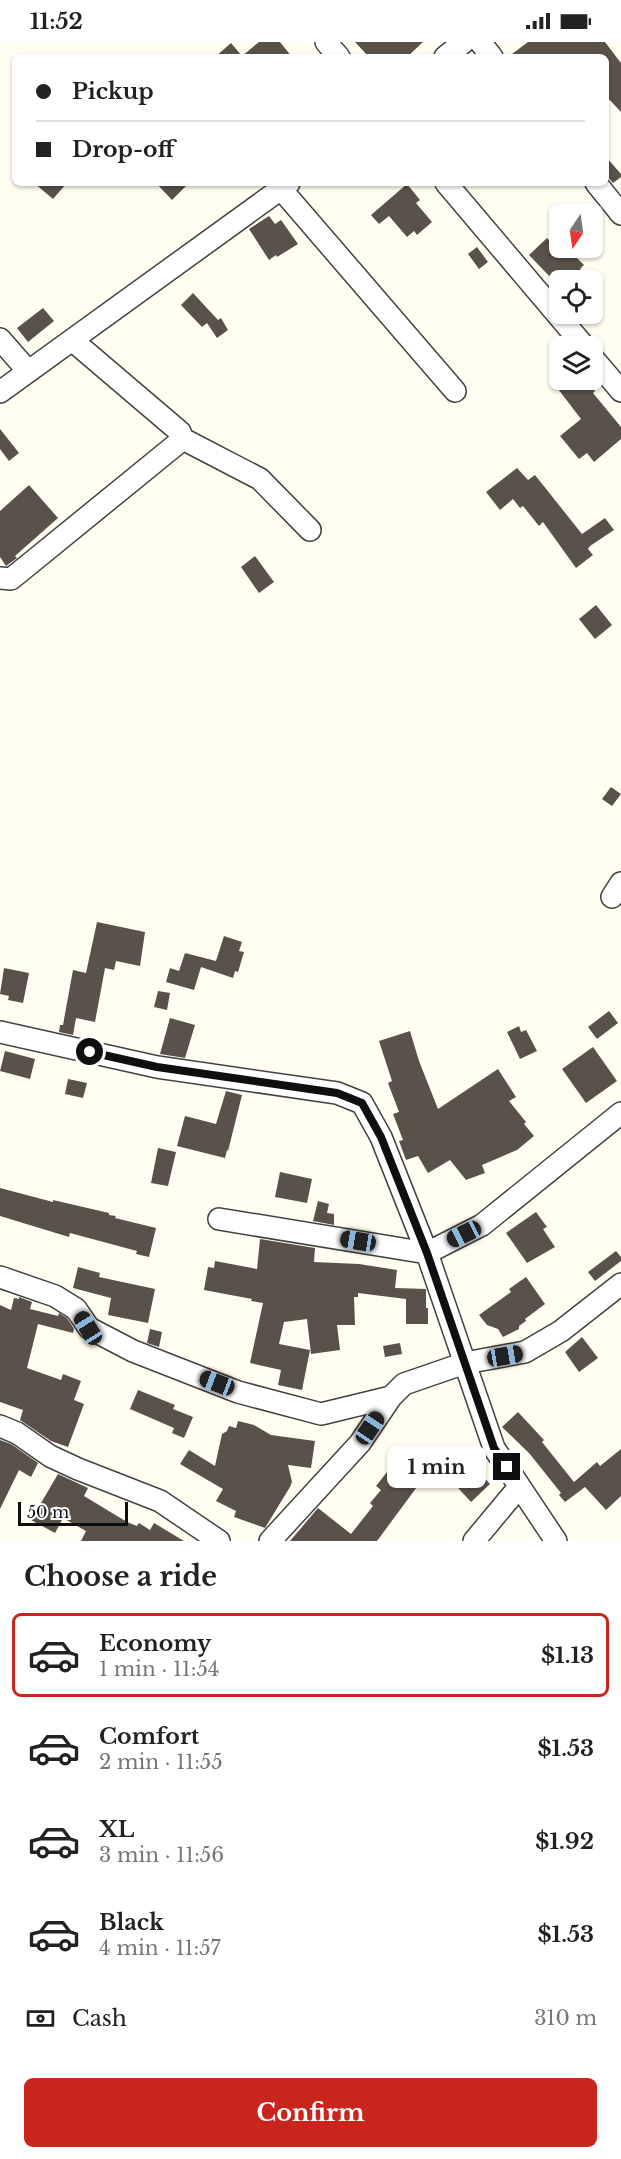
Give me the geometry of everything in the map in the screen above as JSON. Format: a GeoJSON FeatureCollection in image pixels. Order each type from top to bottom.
{"type":"FeatureCollection","features":[{"type":"Feature","properties":{"kind":"street"},"geometry":{"type":"LineString","coordinates":[[326,42],[336,54]]}},
{"type":"Feature","properties":{"kind":"street"},"geometry":{"type":"LineString","coordinates":[[450,54],[464,42]]}},
{"type":"Feature","properties":{"kind":"street"},"geometry":{"type":"LineString","coordinates":[[480,42],[490,54]]}},
{"type":"Feature","properties":{"kind":"street"},"geometry":{"type":"LineString","coordinates":[[0,392],[285,186],[455,391]]}},
{"type":"Feature","properties":{"kind":"street"},"geometry":{"type":"LineString","coordinates":[[449,186],[576,336]]}},
{"type":"Feature","properties":{"kind":"street"},"geometry":{"type":"LineString","coordinates":[[598,186],[621,214]]}},
{"type":"Feature","properties":{"kind":"street"},"geometry":{"type":"LineString","coordinates":[[0,339],[28,371]]}},
{"type":"Feature","properties":{"kind":"street"},"geometry":{"type":"LineString","coordinates":[[72,340],[180,432],[183,439],[260,479],[310,530]]}},
{"type":"Feature","properties":{"kind":"street"},"geometry":{"type":"LineString","coordinates":[[603,370],[621,391]]}},
{"type":"Feature","properties":{"kind":"street"},"geometry":{"type":"LineString","coordinates":[[0,578],[11,579],[183,439]]}},
{"type":"Feature","properties":{"kind":"street"},"geometry":{"type":"LineString","coordinates":[[0,1032],[157,1067],[337,1093],[362,1103],[381,1137],[427,1253],[494,1448],[556,1541]]}},
{"type":"Feature","properties":{"kind":"street"},"geometry":{"type":"LineString","coordinates":[[219,1219],[427,1253],[482,1225],[621,1113]]}},
{"type":"Feature","properties":{"kind":"street"},"geometry":{"type":"LineString","coordinates":[[0,1277],[55,1296],[76,1309],[88,1328],[133,1351],[238,1392],[321,1414],[391,1397]]}},
{"type":"Feature","properties":{"kind":"street"},"geometry":{"type":"LineString","coordinates":[[270,1541],[360,1443],[391,1397],[404,1384],[465,1363],[525,1352],[561,1331],[621,1284]]}},
{"type":"Feature","properties":{"kind":"street"},"geometry":{"type":"LineString","coordinates":[[0,1426],[17,1433],[50,1456],[160,1501],[219,1541]]}},
{"type":"Feature","properties":{"kind":"street"},"geometry":{"type":"LineString","coordinates":[[474,1541],[519,1487]]}},
{"type":"Feature","properties":{"kind":"building"},"geometry":{"type":"Polygon","coordinates":[[[259,42],[280,42],[290,54],[244,54],[259,42]]]}},
{"type":"Feature","properties":{"kind":"building"},"geometry":{"type":"Polygon","coordinates":[[[355,42],[423,42],[410,54],[366,54],[355,42]]]}},
{"type":"Feature","properties":{"kind":"building"},"geometry":{"type":"Polygon","coordinates":[[[528,42],[605,42],[621,63],[621,112],[609,99],[609,54],[512,54],[528,42]]]}},
{"type":"Feature","properties":{"kind":"building"},"geometry":{"type":"Polygon","coordinates":[[[231,43],[240,54],[218,54],[231,43]]]}},
{"type":"Feature","properties":{"kind":"building"},"geometry":{"type":"Polygon","coordinates":[[[609,160],[621,174],[621,177],[613,183],[609,178],[609,160]]]}},
{"type":"Feature","properties":{"kind":"building"},"geometry":{"type":"Polygon","coordinates":[[[38,186],[64,186],[53,199],[38,186]]]}},
{"type":"Feature","properties":{"kind":"building"},"geometry":{"type":"Polygon","coordinates":[[[159,186],[186,186],[172,200],[159,186]]]}},
{"type":"Feature","properties":{"kind":"building"},"geometry":{"type":"Polygon","coordinates":[[[405,186],[409,186],[420,200],[416,203],[432,222],[417,235],[414,231],[407,237],[389,216],[379,224],[371,215],[405,186]]]}},
{"type":"Feature","properties":{"kind":"building"},"geometry":{"type":"Polygon","coordinates":[[[269,216],[275,224],[281,220],[298,244],[269,260],[249,229],[269,216]]]}},
{"type":"Feature","properties":{"kind":"building"},"geometry":{"type":"Polygon","coordinates":[[[547,238],[549,258],[577,258],[584,265],[581,270],[549,270],[549,276],[529,255],[547,238]]]}},
{"type":"Feature","properties":{"kind":"building"},"geometry":{"type":"Polygon","coordinates":[[[477,247],[488,262],[479,269],[468,254],[477,247]]]}},
{"type":"Feature","properties":{"kind":"building"},"geometry":{"type":"Polygon","coordinates":[[[193,293],[218,320],[221,318],[228,330],[217,338],[207,323],[202,327],[181,305],[193,293]]]}},
{"type":"Feature","properties":{"kind":"building"},"geometry":{"type":"Polygon","coordinates":[[[43,308],[54,321],[28,342],[17,328],[43,308]]]}},
{"type":"Feature","properties":{"kind":"building"},"geometry":{"type":"Polygon","coordinates":[[[559,390],[594,390],[593,393],[621,427],[621,439],[594,462],[587,453],[579,459],[560,436],[581,419],[559,390]]]}},
{"type":"Feature","properties":{"kind":"building"},"geometry":{"type":"Polygon","coordinates":[[[0,429],[19,453],[9,461],[0,449],[0,429]]]}},
{"type":"Feature","properties":{"kind":"building"},"geometry":{"type":"Polygon","coordinates":[[[517,468],[528,480],[535,475],[582,534],[605,518],[614,530],[590,546],[588,549],[593,555],[576,568],[543,522],[539,526],[523,506],[520,508],[513,499],[500,510],[486,492],[517,468]]]}},
{"type":"Feature","properties":{"kind":"building"},"geometry":{"type":"Polygon","coordinates":[[[29,485],[58,518],[6,566],[0,557],[0,511],[29,485]]]}},
{"type":"Feature","properties":{"kind":"building"},"geometry":{"type":"Polygon","coordinates":[[[255,556],[274,582],[259,593],[241,567],[255,556]]]}},
{"type":"Feature","properties":{"kind":"building"},"geometry":{"type":"Polygon","coordinates":[[[596,605],[612,625],[595,639],[579,619],[596,605]]]}},
{"type":"Feature","properties":{"kind":"building"},"geometry":{"type":"Polygon","coordinates":[[[611,787],[621,794],[612,806],[602,799],[611,787]]]}},
{"type":"Feature","properties":{"kind":"building"},"geometry":{"type":"Polygon","coordinates":[[[97,922],[145,932],[140,966],[116,961],[114,970],[105,968],[95,1022],[76,1018],[73,1035],[59,1032],[60,1025],[63,1025],[73,970],[86,973],[97,922]]]}},
{"type":"Feature","properties":{"kind":"building"},"geometry":{"type":"Polygon","coordinates":[[[224,936],[242,942],[239,951],[244,952],[238,972],[235,971],[233,978],[201,967],[194,990],[166,982],[170,968],[179,971],[185,953],[216,961],[224,936]]]}},
{"type":"Feature","properties":{"kind":"building"},"geometry":{"type":"Polygon","coordinates":[[[4,968],[29,973],[23,1003],[8,1000],[9,996],[0,994],[4,968]]]}},
{"type":"Feature","properties":{"kind":"building"},"geometry":{"type":"Polygon","coordinates":[[[158,991],[170,993],[167,1010],[154,1007],[158,991]]]}},
{"type":"Feature","properties":{"kind":"building"},"geometry":{"type":"Polygon","coordinates":[[[609,1011],[618,1023],[597,1039],[588,1027],[609,1011]]]}},
{"type":"Feature","properties":{"kind":"building"},"geometry":{"type":"Polygon","coordinates":[[[170,1018],[195,1025],[185,1058],[160,1054],[170,1018]]]}},
{"type":"Feature","properties":{"kind":"building"},"geometry":{"type":"Polygon","coordinates":[[[519,1026],[521,1032],[526,1030],[537,1051],[520,1059],[507,1032],[519,1026]]]}},
{"type":"Feature","properties":{"kind":"building"},"geometry":{"type":"Polygon","coordinates":[[[410,1031],[438,1109],[498,1069],[516,1097],[509,1101],[534,1136],[517,1150],[482,1165],[485,1173],[466,1180],[450,1160],[428,1173],[418,1156],[406,1160],[399,1141],[403,1140],[393,1114],[399,1112],[388,1083],[392,1081],[379,1041],[410,1031]]]}},
{"type":"Feature","properties":{"kind":"building"},"geometry":{"type":"Polygon","coordinates":[[[593,1047],[617,1081],[586,1103],[562,1069],[593,1047]]]}},
{"type":"Feature","properties":{"kind":"building"},"geometry":{"type":"Polygon","coordinates":[[[5,1051],[35,1059],[30,1079],[0,1071],[5,1051]]]}},
{"type":"Feature","properties":{"kind":"building"},"geometry":{"type":"Polygon","coordinates":[[[68,1079],[87,1083],[83,1098],[65,1094],[68,1079]]]}},
{"type":"Feature","properties":{"kind":"building"},"geometry":{"type":"Polygon","coordinates":[[[226,1091],[242,1095],[225,1158],[177,1146],[185,1116],[216,1124],[226,1091]]]}},
{"type":"Feature","properties":{"kind":"building"},"geometry":{"type":"Polygon","coordinates":[[[158,1148],[176,1152],[168,1186],[151,1183],[158,1148]]]}},
{"type":"Feature","properties":{"kind":"building"},"geometry":{"type":"Polygon","coordinates":[[[280,1172],[312,1179],[307,1203],[275,1197],[280,1172]]]}},
{"type":"Feature","properties":{"kind":"building"},"geometry":{"type":"Polygon","coordinates":[[[0,1188],[109,1213],[109,1215],[116,1216],[115,1218],[156,1228],[149,1257],[136,1254],[137,1251],[70,1233],[69,1237],[0,1216],[0,1188]]]}},
{"type":"Feature","properties":{"kind":"building"},"geometry":{"type":"Polygon","coordinates":[[[318,1201],[329,1204],[327,1213],[334,1214],[334,1225],[313,1221],[318,1201]]]}},
{"type":"Feature","properties":{"kind":"building"},"geometry":{"type":"Polygon","coordinates":[[[536,1212],[547,1227],[543,1229],[555,1247],[527,1263],[506,1233],[536,1212]]]}},
{"type":"Feature","properties":{"kind":"building"},"geometry":{"type":"Polygon","coordinates":[[[260,1239],[315,1248],[314,1262],[359,1264],[397,1270],[395,1288],[426,1289],[428,1324],[406,1324],[406,1299],[358,1293],[358,1297],[354,1297],[355,1325],[337,1325],[340,1350],[311,1354],[307,1319],[284,1322],[279,1344],[310,1350],[302,1390],[278,1385],[281,1370],[250,1363],[263,1303],[204,1290],[208,1267],[214,1268],[215,1261],[257,1269],[260,1239]]]}},
{"type":"Feature","properties":{"kind":"building"},"geometry":{"type":"Polygon","coordinates":[[[616,1251],[621,1261],[595,1281],[588,1272],[616,1251]]]}},
{"type":"Feature","properties":{"kind":"building"},"geometry":{"type":"Polygon","coordinates":[[[78,1267],[100,1273],[99,1277],[155,1289],[148,1323],[108,1315],[111,1298],[73,1288],[78,1267]]]}},
{"type":"Feature","properties":{"kind":"building"},"geometry":{"type":"Polygon","coordinates":[[[526,1277],[545,1304],[525,1319],[526,1321],[519,1326],[519,1329],[503,1337],[498,1329],[487,1325],[479,1315],[511,1292],[509,1289],[526,1277]]]}},
{"type":"Feature","properties":{"kind":"building"},"geometry":{"type":"Polygon","coordinates":[[[19,1297],[32,1302],[30,1309],[58,1316],[59,1313],[67,1318],[74,1329],[73,1333],[38,1324],[27,1368],[61,1380],[63,1374],[81,1381],[74,1400],[84,1404],[68,1447],[51,1441],[20,1420],[23,1410],[0,1402],[0,1305],[11,1310],[14,1298],[19,1299],[19,1297]]]}},
{"type":"Feature","properties":{"kind":"building"},"geometry":{"type":"Polygon","coordinates":[[[150,1329],[162,1332],[159,1347],[147,1343],[150,1329]]]}},
{"type":"Feature","properties":{"kind":"building"},"geometry":{"type":"Polygon","coordinates":[[[582,1337],[598,1358],[579,1372],[565,1352],[582,1337]]]}},
{"type":"Feature","properties":{"kind":"building"},"geometry":{"type":"Polygon","coordinates":[[[400,1343],[402,1354],[385,1357],[383,1346],[400,1343]]]}},
{"type":"Feature","properties":{"kind":"building"},"geometry":{"type":"Polygon","coordinates":[[[138,1390],[175,1405],[173,1409],[193,1417],[184,1438],[172,1433],[174,1428],[130,1409],[138,1390]]]}},
{"type":"Feature","properties":{"kind":"building"},"geometry":{"type":"Polygon","coordinates":[[[518,1412],[544,1440],[542,1442],[574,1482],[597,1462],[600,1466],[621,1449],[621,1496],[606,1510],[585,1487],[565,1502],[559,1495],[561,1493],[529,1453],[502,1427],[518,1412]]]}},
{"type":"Feature","properties":{"kind":"building"},"geometry":{"type":"Polygon","coordinates":[[[238,1421],[254,1425],[271,1435],[315,1441],[311,1468],[288,1465],[292,1482],[265,1528],[234,1517],[236,1511],[216,1501],[223,1489],[180,1464],[189,1450],[215,1466],[222,1434],[229,1426],[236,1428],[238,1421]]]}},
{"type":"Feature","properties":{"kind":"building"},"geometry":{"type":"Polygon","coordinates":[[[0,1440],[11,1444],[38,1463],[31,1477],[19,1470],[0,1509],[0,1440]]]}},
{"type":"Feature","properties":{"kind":"building"},"geometry":{"type":"Polygon","coordinates":[[[457,1450],[468,1462],[472,1460],[485,1474],[483,1476],[490,1484],[471,1502],[438,1466],[457,1450]]]}},
{"type":"Feature","properties":{"kind":"building"},"geometry":{"type":"Polygon","coordinates":[[[402,1453],[428,1472],[377,1541],[290,1541],[318,1508],[351,1534],[373,1506],[370,1503],[381,1490],[376,1486],[402,1453]]]}},
{"type":"Feature","properties":{"kind":"building"},"geometry":{"type":"Polygon","coordinates":[[[58,1474],[88,1488],[84,1496],[127,1522],[137,1526],[139,1523],[150,1530],[154,1523],[184,1541],[81,1541],[86,1531],[63,1518],[55,1533],[31,1520],[58,1474]]]}},
{"type":"Feature","properties":{"kind":"route"},"geometry":{"type":"LineString","coordinates":[[90,1052],[157,1067],[337,1093],[362,1103],[381,1137],[427,1253],[494,1448],[507,1467]]}}]}
